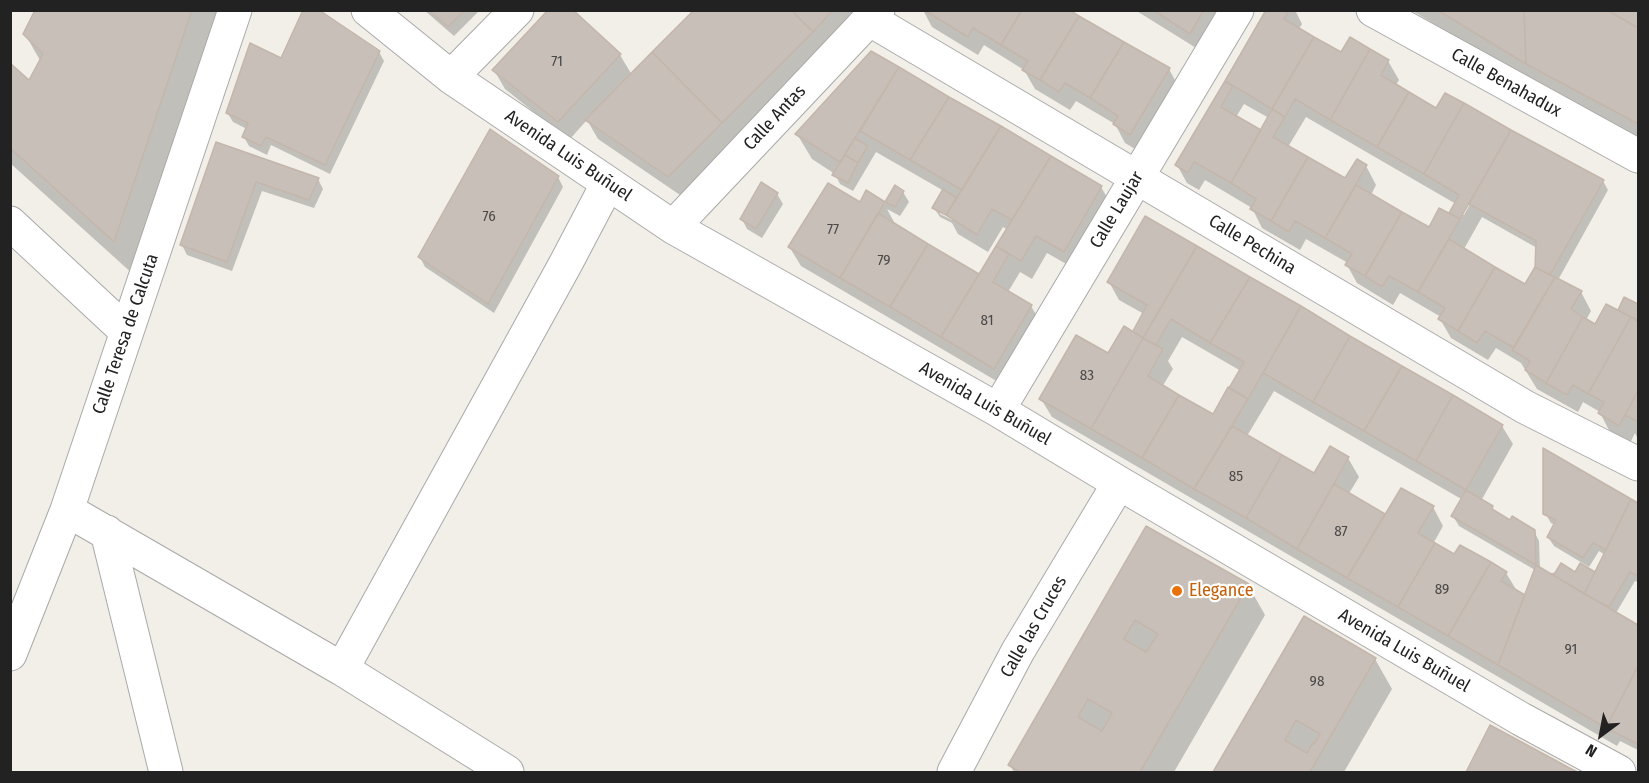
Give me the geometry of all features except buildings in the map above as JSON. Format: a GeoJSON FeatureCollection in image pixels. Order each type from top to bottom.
{"type":"FeatureCollection","features":[{"type":"Feature","properties":{"kind":"street","name":"Calle Teresa de Calcuta"},"geometry":{"type":"LineString","coordinates":[[10,654],[67,510],[235,10]]}},
{"type":"Feature","properties":{"kind":"street","name":"Avenida Luis Buñuel"},"geometry":{"type":"LineString","coordinates":[[368,10],[451,76],[673,226],[998,410],[1521,719],[1619,772]]}},
{"type":"Feature","properties":{"kind":"street"},"geometry":{"type":"LineString","coordinates":[[451,76],[517,10]]}},
{"type":"Feature","properties":{"kind":"street","name":"Calle Laujar"},"geometry":{"type":"LineString","coordinates":[[998,410],[1237,10]]}},
{"type":"Feature","properties":{"kind":"street","name":"Calle Benahadux"},"geometry":{"type":"LineString","coordinates":[[1373,10],[1638,156]]}},
{"type":"Feature","properties":{"kind":"street","name":"Calle Pechina"},"geometry":{"type":"LineString","coordinates":[[873,15],[1137,177],[1525,407],[1638,464]]}},
{"type":"Feature","properties":{"kind":"street","name":"Calle Antas"},"geometry":{"type":"LineString","coordinates":[[673,226],[873,15]]}},
{"type":"Feature","properties":{"kind":"street"},"geometry":{"type":"LineString","coordinates":[[342,669],[608,183]]}},
{"type":"Feature","properties":{"kind":"street"},"geometry":{"type":"LineString","coordinates":[[10,223],[126,331]]}},
{"type":"Feature","properties":{"kind":"street","name":"Calle las Cruces"},"geometry":{"type":"LineString","coordinates":[[954,772],[1018,651],[1119,483]]}},
{"type":"Feature","properties":{"kind":"street"},"geometry":{"type":"LineString","coordinates":[[67,510],[342,669],[507,772]]}},
{"type":"Feature","properties":{"kind":"street"},"geometry":{"type":"LineString","coordinates":[[107,532],[166,772]]}},
{"type":"Feature","properties":{"kind":"place","name":"Elegance"},"geometry":{"type":"Point","coordinates":[1177,591]}}]}
